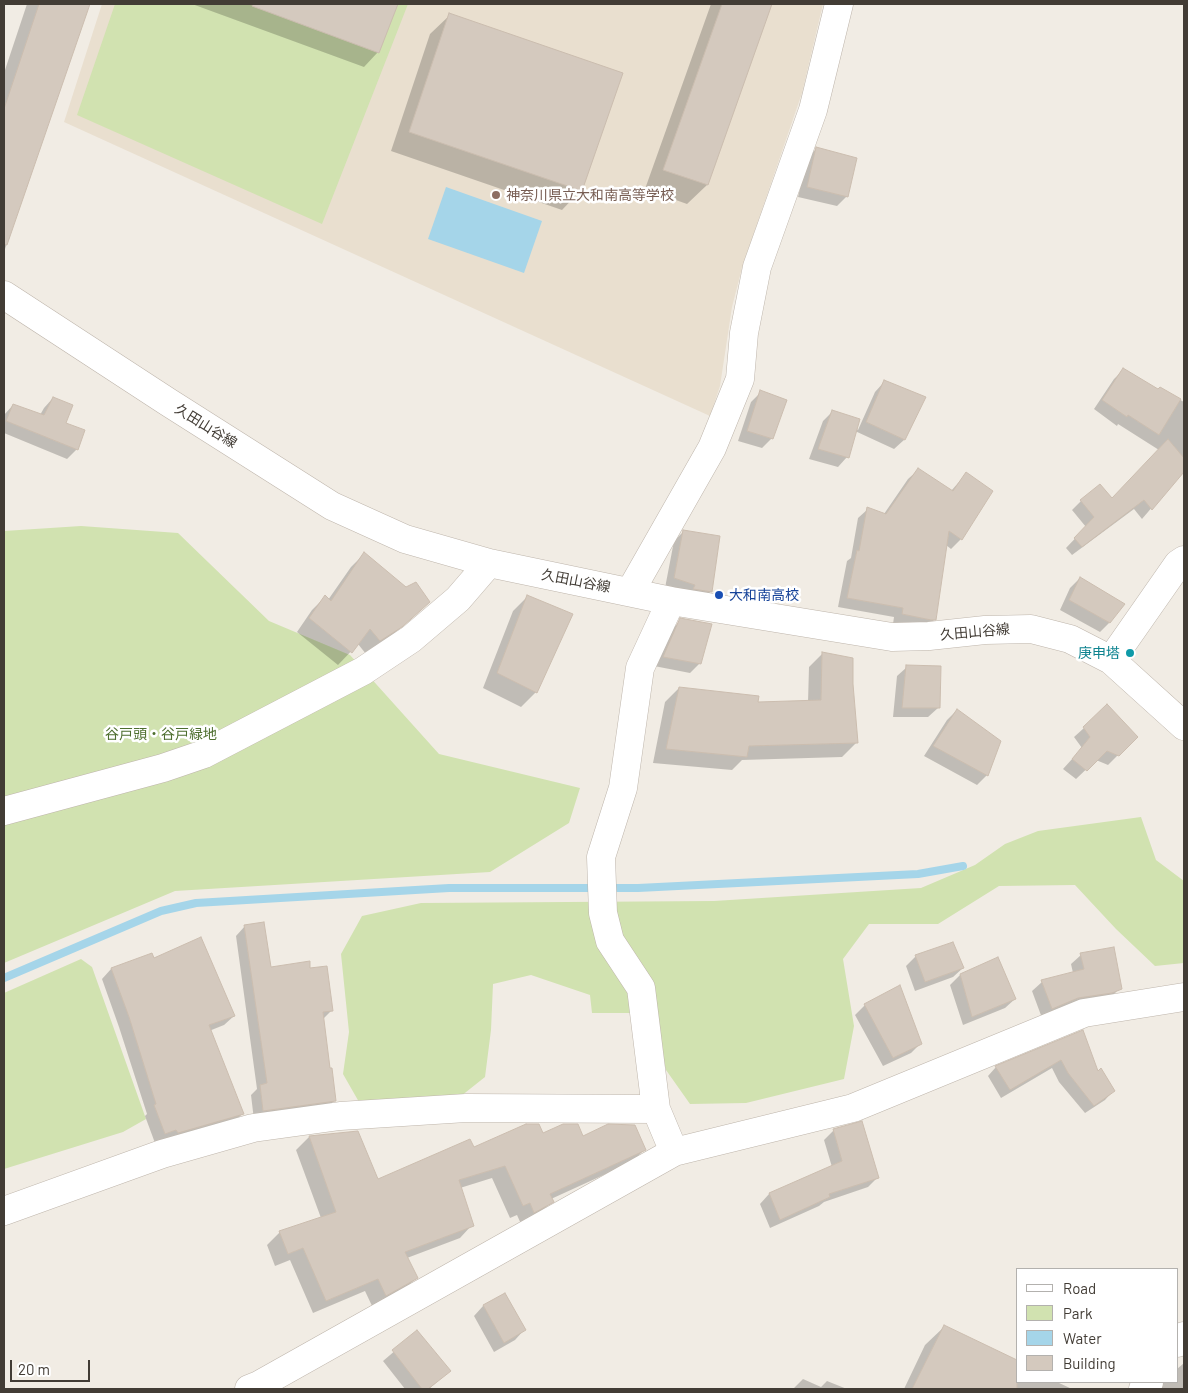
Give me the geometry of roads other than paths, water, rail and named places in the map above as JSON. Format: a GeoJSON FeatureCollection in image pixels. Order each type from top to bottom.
{"type":"FeatureCollection","features":[{"type":"Feature","properties":{"kind":"street"},"geometry":{"type":"LineString","coordinates":[[630,592],[712,448],[740,379],[744,333],[758,267],[813,110],[839,4]]}},
{"type":"Feature","properties":{"kind":"street","name":"久田山谷線"},"geometry":{"type":"LineString","coordinates":[[4,296],[332,506],[406,539],[489,563],[630,592],[892,637],[1031,628],[1070,639],[1111,660],[1184,726]]}},
{"type":"Feature","properties":{"kind":"street"},"geometry":{"type":"LineString","coordinates":[[1111,660],[1178,564],[1184,560]]}},
{"type":"Feature","properties":{"kind":"street"},"geometry":{"type":"LineString","coordinates":[[4,811],[163,768],[204,754],[363,672],[411,639],[451,605],[489,563]]}},
{"type":"Feature","properties":{"kind":"street"},"geometry":{"type":"LineString","coordinates":[[671,600],[640,668],[623,788],[601,857],[602,913],[610,941],[641,988],[656,1109],[674,1152]]}},
{"type":"Feature","properties":{"kind":"street"},"geometry":{"type":"LineString","coordinates":[[249,1389],[267,1381],[674,1152],[853,1108],[1084,1013],[1184,996]]}},
{"type":"Feature","properties":{"kind":"street"},"geometry":{"type":"LineString","coordinates":[[4,1210],[162,1154],[253,1128],[340,1116],[466,1108],[656,1109]]}},
{"type":"Feature","properties":{"kind":"water"},"geometry":{"type":"Polygon","coordinates":[[[446,187],[542,221],[524,273],[428,239],[446,187]]]}},
{"type":"Feature","properties":{"kind":"waterway"},"geometry":{"type":"LineString","coordinates":[[4,978],[161,911],[196,903],[449,888],[638,888],[918,874],[963,866]]}},
{"type":"Feature","properties":{"kind":"place","name":"神奈川県立大和南高等学校"},"geometry":{"type":"Point","coordinates":[496,195]}},
{"type":"Feature","properties":{"kind":"place","name":"大和南高校"},"geometry":{"type":"Point","coordinates":[719,595]}},
{"type":"Feature","properties":{"kind":"place","name":"庚申塔"},"geometry":{"type":"Point","coordinates":[1130,653]}},
{"type":"Feature","properties":{"kind":"park label","name":"谷戸頭・谷戸緑地"},"geometry":{"type":"Point","coordinates":[161,734]}}]}
